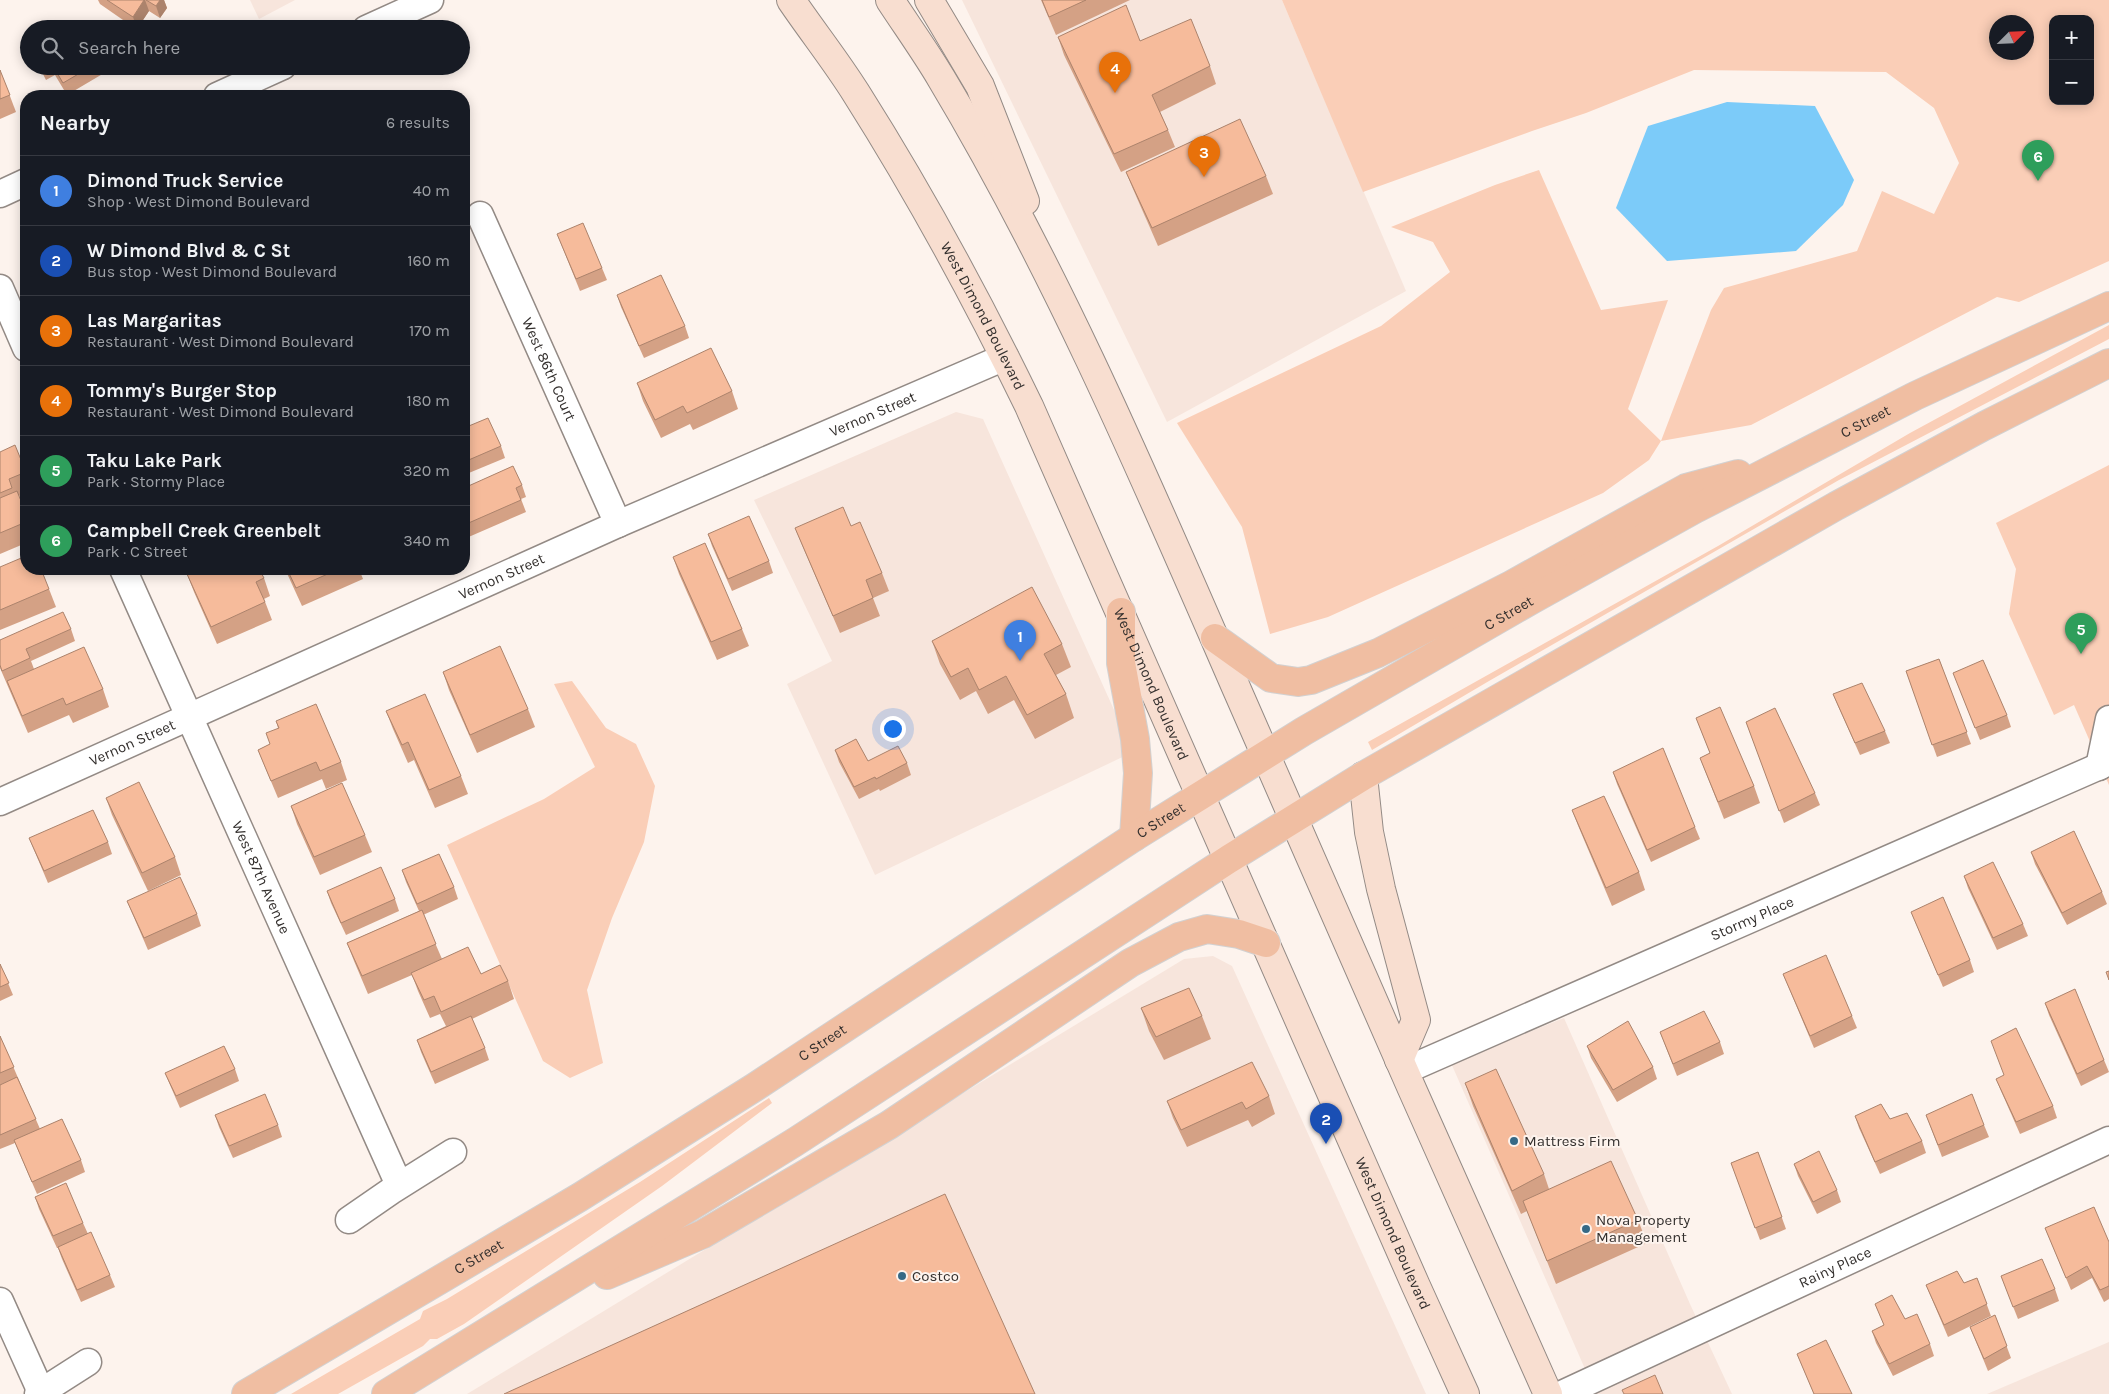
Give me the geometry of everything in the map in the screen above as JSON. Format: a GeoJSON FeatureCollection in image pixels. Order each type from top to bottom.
{"type":"FeatureCollection","features":[{"type":"Feature","properties":{"kind":"main road","name":"West Dimond Boulevard"},"geometry":{"type":"LineString","coordinates":[[791,0],[855,92],[919,197],[974,296],[1046,440],[1465,1394]]}},
{"type":"Feature","properties":{"kind":"main road"},"geometry":{"type":"LineString","coordinates":[[890,0],[940,75],[1054,286],[1136,457],[1306,850],[1548,1394]]}},
{"type":"Feature","properties":{"kind":"main road"},"geometry":{"type":"LineString","coordinates":[[929,0],[980,86],[1015,172],[1054,286]]}},
{"type":"Feature","properties":{"kind":"main road","name":"C Street"},"geometry":{"type":"LineString","coordinates":[[246,1394],[395,1307],[630,1165],[772,1076],[1134,837],[1304,731],[1533,599],[1695,509],[1938,385],[2109,306]]}},
{"type":"Feature","properties":{"kind":"main road"},"geometry":{"type":"LineString","coordinates":[[386,1394],[803,1137],[1230,859],[1363,776],[1836,506],[1984,426],[2109,363]]}},
{"type":"Feature","properties":{"kind":"main road"},"geometry":{"type":"LineString","coordinates":[[1214,638],[1271,678],[1298,682],[1311,680],[1396,644],[1511,585],[1686,488],[1788,461]]}},
{"type":"Feature","properties":{"kind":"main road"},"geometry":{"type":"LineString","coordinates":[[1121,612],[1121,663],[1135,739],[1138,773],[1134,837]]}},
{"type":"Feature","properties":{"kind":"main road"},"geometry":{"type":"LineString","coordinates":[[1363,776],[1369,832],[1381,889],[1416,1020],[1402,1065]]}},
{"type":"Feature","properties":{"kind":"main road"},"geometry":{"type":"LineString","coordinates":[[516,1315],[702,1234],[889,1125],[1130,963],[1179,937],[1207,929],[1239,934],[1266,943]]}},
{"type":"Feature","properties":{"kind":"street"},"geometry":{"type":"LineString","coordinates":[[386,20],[430,0]]}},
{"type":"Feature","properties":{"kind":"street"},"geometry":{"type":"LineString","coordinates":[[230,90],[263,75]]}},
{"type":"Feature","properties":{"kind":"street"},"geometry":{"type":"LineString","coordinates":[[0,194],[20,185]]}},
{"type":"Feature","properties":{"kind":"street","name":"West 86th Court"},"geometry":{"type":"LineString","coordinates":[[480,215],[618,524]]}},
{"type":"Feature","properties":{"kind":"street"},"geometry":{"type":"LineString","coordinates":[[0,288],[20,334]]}},
{"type":"Feature","properties":{"kind":"street","name":"Vernon Street"},"geometry":{"type":"LineString","coordinates":[[0,802],[618,524],[1005,357]]}},
{"type":"Feature","properties":{"kind":"street","name":"West 87th Avenue"},"geometry":{"type":"LineString","coordinates":[[126,575],[399,1185]]}},
{"type":"Feature","properties":{"kind":"street","name":"Stormy Place"},"geometry":{"type":"LineString","coordinates":[[1402,1065],[2104,764],[2109,719]]}},
{"type":"Feature","properties":{"kind":"street","name":"Rainy Place"},"geometry":{"type":"LineString","coordinates":[[1562,1394],[2109,1140]]}},
{"type":"Feature","properties":{"kind":"street"},"geometry":{"type":"LineString","coordinates":[[349,1220],[399,1185],[453,1152]]}},
{"type":"Feature","properties":{"kind":"street"},"geometry":{"type":"LineString","coordinates":[[0,1301],[40,1393],[88,1362]]}},
{"type":"Feature","properties":{"kind":"shaded area"},"geometry":{"type":"Polygon","coordinates":[[[250,0],[295,0],[259,19],[250,0]]]}},
{"type":"Feature","properties":{"kind":"shaded area"},"geometry":{"type":"Polygon","coordinates":[[[962,0],[1282,0],[1406,291],[1167,422],[962,0]]]}},
{"type":"Feature","properties":{"kind":"shaded area"},"geometry":{"type":"Polygon","coordinates":[[[1282,0],[2109,0],[2109,261],[2019,302],[1997,297],[1751,425],[1661,441],[1711,310],[1724,288],[1857,251],[1882,191],[1934,214],[1959,163],[1934,108],[1886,72],[1694,70],[1586,113],[1363,192],[1282,0]]]}},
{"type":"Feature","properties":{"kind":"shaded area"},"geometry":{"type":"Polygon","coordinates":[[[1539,170],[1601,310],[1668,300],[1628,409],[1661,441],[1649,460],[1603,493],[1328,617],[1270,634],[1242,527],[1177,423],[1381,326],[1450,272],[1433,242],[1391,227],[1495,185],[1539,170]]]}},
{"type":"Feature","properties":{"kind":"shaded area"},"geometry":{"type":"Polygon","coordinates":[[[2109,325],[2109,339],[1839,480],[1372,750],[1368,742],[1718,546],[1910,433],[2109,325]]]}},
{"type":"Feature","properties":{"kind":"shaded area"},"geometry":{"type":"Polygon","coordinates":[[[956,412],[983,419],[1133,752],[875,875],[787,684],[832,661],[754,500],[956,412]]]}},
{"type":"Feature","properties":{"kind":"shaded area"},"geometry":{"type":"Polygon","coordinates":[[[2109,465],[2109,785],[2074,705],[2054,715],[2009,614],[2016,569],[1996,523],[2109,465]]]}},
{"type":"Feature","properties":{"kind":"shaded area"},"geometry":{"type":"Polygon","coordinates":[[[572,681],[606,728],[636,744],[655,786],[644,842],[612,918],[587,990],[603,1063],[570,1078],[543,1061],[447,845],[544,799],[595,767],[554,684],[572,681]]]}},
{"type":"Feature","properties":{"kind":"shaded area"},"geometry":{"type":"Polygon","coordinates":[[[1213,956],[1232,966],[1426,1394],[467,1394],[1184,959],[1213,956]]]}},
{"type":"Feature","properties":{"kind":"shaded area"},"geometry":{"type":"Polygon","coordinates":[[[1564,1018],[1690,1304],[1732,1394],[1596,1394],[1451,1063],[1564,1018]]]}},
{"type":"Feature","properties":{"kind":"shaded area"},"geometry":{"type":"Polygon","coordinates":[[[769,1098],[772,1103],[662,1186],[464,1324],[437,1339],[430,1339],[423,1346],[338,1394],[291,1394],[420,1319],[423,1311],[447,1299],[640,1182],[769,1098]]]}},
{"type":"Feature","properties":{"kind":"shaded area"},"geometry":{"type":"Polygon","coordinates":[[[2109,1342],[2109,1394],[1987,1394],[2109,1342]]]}},
{"type":"Feature","properties":{"kind":"water"},"geometry":{"type":"Polygon","coordinates":[[[1727,102],[1815,106],[1854,180],[1843,205],[1796,251],[1667,261],[1616,208],[1648,126],[1727,102]]]}},
{"type":"Feature","properties":{"kind":"building"},"geometry":{"type":"Polygon","coordinates":[[[107,0],[144,0],[133,17],[107,0]]]}},
{"type":"Feature","properties":{"kind":"building"},"geometry":{"type":"Polygon","coordinates":[[[146,0],[160,0],[156,6],[146,0]]]}},
{"type":"Feature","properties":{"kind":"building"},"geometry":{"type":"Polygon","coordinates":[[[1042,0],[1086,0],[1049,17],[1042,0]]]}},
{"type":"Feature","properties":{"kind":"building"},"geometry":{"type":"Polygon","coordinates":[[[1126,5],[1140,41],[1191,19],[1210,66],[1152,95],[1168,130],[1114,154],[1058,37],[1126,5]]]}},
{"type":"Feature","properties":{"kind":"building"},"geometry":{"type":"Polygon","coordinates":[[[0,70],[10,95],[0,99],[0,70]]]}},
{"type":"Feature","properties":{"kind":"building"},"geometry":{"type":"Polygon","coordinates":[[[58,75],[77,75],[63,83],[58,75]]]}},
{"type":"Feature","properties":{"kind":"building"},"geometry":{"type":"Polygon","coordinates":[[[1240,119],[1266,176],[1152,228],[1126,172],[1240,119]]]}},
{"type":"Feature","properties":{"kind":"building"},"geometry":{"type":"Polygon","coordinates":[[[583,223],[602,268],[576,279],[557,234],[583,223]]]}},
{"type":"Feature","properties":{"kind":"building"},"geometry":{"type":"Polygon","coordinates":[[[661,275],[685,326],[639,346],[617,295],[661,275]]]}},
{"type":"Feature","properties":{"kind":"building"},"geometry":{"type":"Polygon","coordinates":[[[711,348],[732,391],[687,413],[683,406],[655,420],[637,383],[711,348]]]}},
{"type":"Feature","properties":{"kind":"building"},"geometry":{"type":"Polygon","coordinates":[[[488,418],[501,446],[470,459],[470,426],[488,418]]]}},
{"type":"Feature","properties":{"kind":"building"},"geometry":{"type":"Polygon","coordinates":[[[15,445],[20,457],[20,474],[9,479],[12,488],[0,493],[0,452],[15,445]]]}},
{"type":"Feature","properties":{"kind":"building"},"geometry":{"type":"Polygon","coordinates":[[[513,466],[522,485],[516,488],[521,500],[470,522],[470,485],[513,466]]]}},
{"type":"Feature","properties":{"kind":"building"},"geometry":{"type":"Polygon","coordinates":[[[17,491],[20,498],[20,525],[0,533],[0,498],[17,491]]]}},
{"type":"Feature","properties":{"kind":"building"},"geometry":{"type":"Polygon","coordinates":[[[843,507],[851,526],[860,522],[882,573],[866,580],[873,598],[833,616],[795,528],[843,507]]]}},
{"type":"Feature","properties":{"kind":"building"},"geometry":{"type":"Polygon","coordinates":[[[749,516],[769,561],[728,579],[708,534],[749,516]]]}},
{"type":"Feature","properties":{"kind":"building"},"geometry":{"type":"Polygon","coordinates":[[[705,543],[742,629],[711,642],[673,557],[705,543]]]}},
{"type":"Feature","properties":{"kind":"building"},"geometry":{"type":"Polygon","coordinates":[[[20,559],[20,575],[43,575],[49,589],[0,610],[0,567],[20,559]]]}},
{"type":"Feature","properties":{"kind":"building"},"geometry":{"type":"Polygon","coordinates":[[[187,575],[262,575],[264,578],[256,582],[265,602],[211,627],[187,575]]]}},
{"type":"Feature","properties":{"kind":"building"},"geometry":{"type":"Polygon","coordinates":[[[290,575],[325,575],[296,588],[290,575]]]}},
{"type":"Feature","properties":{"kind":"building"},"geometry":{"type":"Polygon","coordinates":[[[1032,587],[1062,644],[1044,654],[1066,694],[1027,715],[1006,676],[979,690],[968,668],[951,677],[932,641],[1032,587]]]}},
{"type":"Feature","properties":{"kind":"building"},"geometry":{"type":"Polygon","coordinates":[[[63,612],[71,629],[26,649],[30,658],[2,671],[0,665],[0,640],[63,612]]]}},
{"type":"Feature","properties":{"kind":"building"},"geometry":{"type":"Polygon","coordinates":[[[500,646],[528,709],[470,735],[443,672],[500,646]]]}},
{"type":"Feature","properties":{"kind":"building"},"geometry":{"type":"Polygon","coordinates":[[[84,647],[103,689],[66,705],[63,698],[22,716],[7,681],[84,647]]]}},
{"type":"Feature","properties":{"kind":"building"},"geometry":{"type":"Polygon","coordinates":[[[1939,659],[1967,732],[1932,745],[1906,671],[1939,659]]]}},
{"type":"Feature","properties":{"kind":"building"},"geometry":{"type":"Polygon","coordinates":[[[1983,660],[2007,715],[1975,728],[1953,673],[1983,660]]]}},
{"type":"Feature","properties":{"kind":"building"},"geometry":{"type":"Polygon","coordinates":[[[1862,683],[1885,731],[1855,743],[1833,694],[1862,683]]]}},
{"type":"Feature","properties":{"kind":"building"},"geometry":{"type":"Polygon","coordinates":[[[425,694],[461,776],[429,790],[408,742],[402,745],[386,711],[425,694]]]}},
{"type":"Feature","properties":{"kind":"building"},"geometry":{"type":"Polygon","coordinates":[[[316,704],[341,762],[320,771],[316,762],[271,781],[258,750],[270,744],[266,733],[279,728],[276,721],[316,704]]]}},
{"type":"Feature","properties":{"kind":"building"},"geometry":{"type":"Polygon","coordinates":[[[1720,707],[1754,786],[1718,802],[1700,758],[1710,753],[1696,718],[1720,707]]]}},
{"type":"Feature","properties":{"kind":"building"},"geometry":{"type":"Polygon","coordinates":[[[1775,708],[1815,793],[1779,811],[1746,722],[1775,708]]]}},
{"type":"Feature","properties":{"kind":"building"},"geometry":{"type":"Polygon","coordinates":[[[856,739],[868,761],[898,746],[907,763],[876,779],[875,777],[854,787],[835,750],[856,739]]]}},
{"type":"Feature","properties":{"kind":"building"},"geometry":{"type":"Polygon","coordinates":[[[1663,748],[1695,827],[1647,850],[1613,772],[1663,748]]]}},
{"type":"Feature","properties":{"kind":"building"},"geometry":{"type":"Polygon","coordinates":[[[139,782],[175,857],[142,873],[106,798],[139,782]]]}},
{"type":"Feature","properties":{"kind":"building"},"geometry":{"type":"Polygon","coordinates":[[[342,783],[365,835],[314,857],[291,806],[342,783]]]}},
{"type":"Feature","properties":{"kind":"building"},"geometry":{"type":"Polygon","coordinates":[[[1604,796],[1639,872],[1606,888],[1572,810],[1604,796]]]}},
{"type":"Feature","properties":{"kind":"building"},"geometry":{"type":"Polygon","coordinates":[[[93,810],[108,842],[44,871],[29,838],[93,810]]]}},
{"type":"Feature","properties":{"kind":"building"},"geometry":{"type":"Polygon","coordinates":[[[2074,831],[2102,892],[2062,913],[2031,852],[2074,831]]]}},
{"type":"Feature","properties":{"kind":"building"},"geometry":{"type":"Polygon","coordinates":[[[439,854],[454,887],[417,904],[402,870],[439,854]]]}},
{"type":"Feature","properties":{"kind":"building"},"geometry":{"type":"Polygon","coordinates":[[[1993,862],[2023,924],[1993,938],[1964,876],[1993,862]]]}},
{"type":"Feature","properties":{"kind":"building"},"geometry":{"type":"Polygon","coordinates":[[[381,867],[395,899],[341,923],[327,891],[381,867]]]}},
{"type":"Feature","properties":{"kind":"building"},"geometry":{"type":"Polygon","coordinates":[[[180,877],[197,914],[144,938],[127,901],[180,877]]]}},
{"type":"Feature","properties":{"kind":"building"},"geometry":{"type":"Polygon","coordinates":[[[1943,897],[1970,960],[1938,975],[1911,912],[1943,897]]]}},
{"type":"Feature","properties":{"kind":"building"},"geometry":{"type":"Polygon","coordinates":[[[422,910],[436,944],[362,976],[347,943],[422,910]]]}},
{"type":"Feature","properties":{"kind":"building"},"geometry":{"type":"Polygon","coordinates":[[[468,947],[481,974],[500,965],[508,981],[441,1012],[434,996],[424,1000],[411,973],[468,947]]]}},
{"type":"Feature","properties":{"kind":"building"},"geometry":{"type":"Polygon","coordinates":[[[1826,955],[1852,1016],[1810,1036],[1783,974],[1826,955]]]}},
{"type":"Feature","properties":{"kind":"building"},"geometry":{"type":"Polygon","coordinates":[[[0,964],[9,983],[0,987],[0,964]]]}},
{"type":"Feature","properties":{"kind":"building"},"geometry":{"type":"Polygon","coordinates":[[[1189,988],[1202,1016],[1156,1037],[1141,1008],[1189,988]]]}},
{"type":"Feature","properties":{"kind":"building"},"geometry":{"type":"Polygon","coordinates":[[[2075,989],[2104,1060],[2077,1074],[2045,1003],[2075,989]]]}},
{"type":"Feature","properties":{"kind":"building"},"geometry":{"type":"Polygon","coordinates":[[[1704,1011],[1720,1042],[1673,1064],[1660,1032],[1704,1011]]]}},
{"type":"Feature","properties":{"kind":"building"},"geometry":{"type":"Polygon","coordinates":[[[471,1016],[485,1048],[431,1072],[417,1040],[471,1016]]]}},
{"type":"Feature","properties":{"kind":"building"},"geometry":{"type":"Polygon","coordinates":[[[1628,1021],[1653,1067],[1613,1090],[1587,1046],[1628,1021]]]}},
{"type":"Feature","properties":{"kind":"building"},"geometry":{"type":"Polygon","coordinates":[[[2016,1028],[2053,1106],[2016,1122],[1996,1079],[2004,1075],[1991,1041],[2016,1028]]]}},
{"type":"Feature","properties":{"kind":"building"},"geometry":{"type":"Polygon","coordinates":[[[0,1036],[14,1067],[0,1073],[0,1036]]]}},
{"type":"Feature","properties":{"kind":"building"},"geometry":{"type":"Polygon","coordinates":[[[224,1046],[235,1069],[176,1096],[165,1073],[224,1046]]]}},
{"type":"Feature","properties":{"kind":"building"},"geometry":{"type":"Polygon","coordinates":[[[1252,1062],[1269,1096],[1246,1109],[1242,1102],[1181,1130],[1167,1101],[1252,1062]]]}},
{"type":"Feature","properties":{"kind":"building"},"geometry":{"type":"Polygon","coordinates":[[[1496,1069],[1544,1174],[1512,1191],[1465,1083],[1496,1069]]]}},
{"type":"Feature","properties":{"kind":"building"},"geometry":{"type":"Polygon","coordinates":[[[17,1077],[36,1119],[0,1135],[0,1085],[17,1077]]]}},
{"type":"Feature","properties":{"kind":"building"},"geometry":{"type":"Polygon","coordinates":[[[265,1094],[278,1125],[229,1146],[215,1115],[265,1094]]]}},
{"type":"Feature","properties":{"kind":"building"},"geometry":{"type":"Polygon","coordinates":[[[1972,1094],[1984,1125],[1938,1145],[1926,1115],[1972,1094]]]}},
{"type":"Feature","properties":{"kind":"building"},"geometry":{"type":"Polygon","coordinates":[[[1881,1104],[1890,1119],[1907,1113],[1922,1141],[1875,1162],[1855,1116],[1881,1104]]]}},
{"type":"Feature","properties":{"kind":"building"},"geometry":{"type":"Polygon","coordinates":[[[62,1119],[81,1160],[32,1182],[14,1140],[62,1119]]]}},
{"type":"Feature","properties":{"kind":"building"},"geometry":{"type":"Polygon","coordinates":[[[1819,1151],[1837,1190],[1813,1202],[1794,1164],[1819,1151]]]}},
{"type":"Feature","properties":{"kind":"building"},"geometry":{"type":"Polygon","coordinates":[[[1758,1152],[1782,1217],[1755,1228],[1731,1163],[1758,1152]]]}},
{"type":"Feature","properties":{"kind":"building"},"geometry":{"type":"Polygon","coordinates":[[[1611,1161],[1638,1220],[1547,1261],[1523,1201],[1611,1161]]]}},
{"type":"Feature","properties":{"kind":"building"},"geometry":{"type":"Polygon","coordinates":[[[66,1183],[83,1223],[53,1236],[35,1197],[66,1183]]]}},
{"type":"Feature","properties":{"kind":"building","name":"Costco"},"geometry":{"type":"Polygon","coordinates":[[[945,1194],[1035,1394],[504,1394],[945,1194]]]}},
{"type":"Feature","properties":{"kind":"building"},"geometry":{"type":"Polygon","coordinates":[[[2094,1207],[2109,1242],[2109,1286],[2100,1290],[2087,1266],[2066,1278],[2045,1228],[2094,1207]]]}},
{"type":"Feature","properties":{"kind":"building"},"geometry":{"type":"Polygon","coordinates":[[[91,1232],[110,1275],[77,1290],[58,1247],[91,1232]]]}},
{"type":"Feature","properties":{"kind":"building"},"geometry":{"type":"Polygon","coordinates":[[[2042,1259],[2055,1289],[2013,1307],[2001,1276],[2042,1259]]]}},
{"type":"Feature","properties":{"kind":"building"},"geometry":{"type":"Polygon","coordinates":[[[1957,1271],[1964,1283],[1977,1278],[1987,1304],[1944,1325],[1926,1285],[1957,1271]]]}},
{"type":"Feature","properties":{"kind":"building"},"geometry":{"type":"Polygon","coordinates":[[[1892,1295],[1905,1319],[1917,1314],[1930,1344],[1889,1364],[1872,1331],[1884,1325],[1875,1304],[1892,1295]]]}},
{"type":"Feature","properties":{"kind":"building"},"geometry":{"type":"Polygon","coordinates":[[[1995,1315],[2007,1346],[1984,1359],[1970,1327],[1995,1315]]]}},
{"type":"Feature","properties":{"kind":"building"},"geometry":{"type":"Polygon","coordinates":[[[1826,1340],[1852,1394],[1814,1394],[1797,1354],[1826,1340]]]}},
{"type":"Feature","properties":{"kind":"building"},"geometry":{"type":"Polygon","coordinates":[[[1655,1375],[1663,1394],[1624,1394],[1622,1390],[1655,1375]]]}},
{"type":"Feature","properties":{"kind":"place","name":"Tommy's Burger Stop"},"geometry":{"type":"Point","coordinates":[1115,93]}},
{"type":"Feature","properties":{"kind":"place","name":"Las Margaritas"},"geometry":{"type":"Point","coordinates":[1204,177]}},
{"type":"Feature","properties":{"kind":"place","name":"Campbell Creek Greenbelt"},"geometry":{"type":"Point","coordinates":[2038,181]}},
{"type":"Feature","properties":{"kind":"place","name":"Taku Lake Park"},"geometry":{"type":"Point","coordinates":[2081,654]}},
{"type":"Feature","properties":{"kind":"place","name":"Dimond Truck Service"},"geometry":{"type":"Point","coordinates":[1020,661]}},
{"type":"Feature","properties":{"kind":"place","name":"Mattress Firm"},"geometry":{"type":"Point","coordinates":[1514,1141]}},
{"type":"Feature","properties":{"kind":"place","name":"W Dimond Blvd & C St"},"geometry":{"type":"Point","coordinates":[1326,1144]}},
{"type":"Feature","properties":{"kind":"place","name":"Nova Property Management"},"geometry":{"type":"Point","coordinates":[1586,1229]}},
{"type":"Feature","properties":{"kind":"place","name":"Costco"},"geometry":{"type":"Point","coordinates":[902,1276]}}]}
